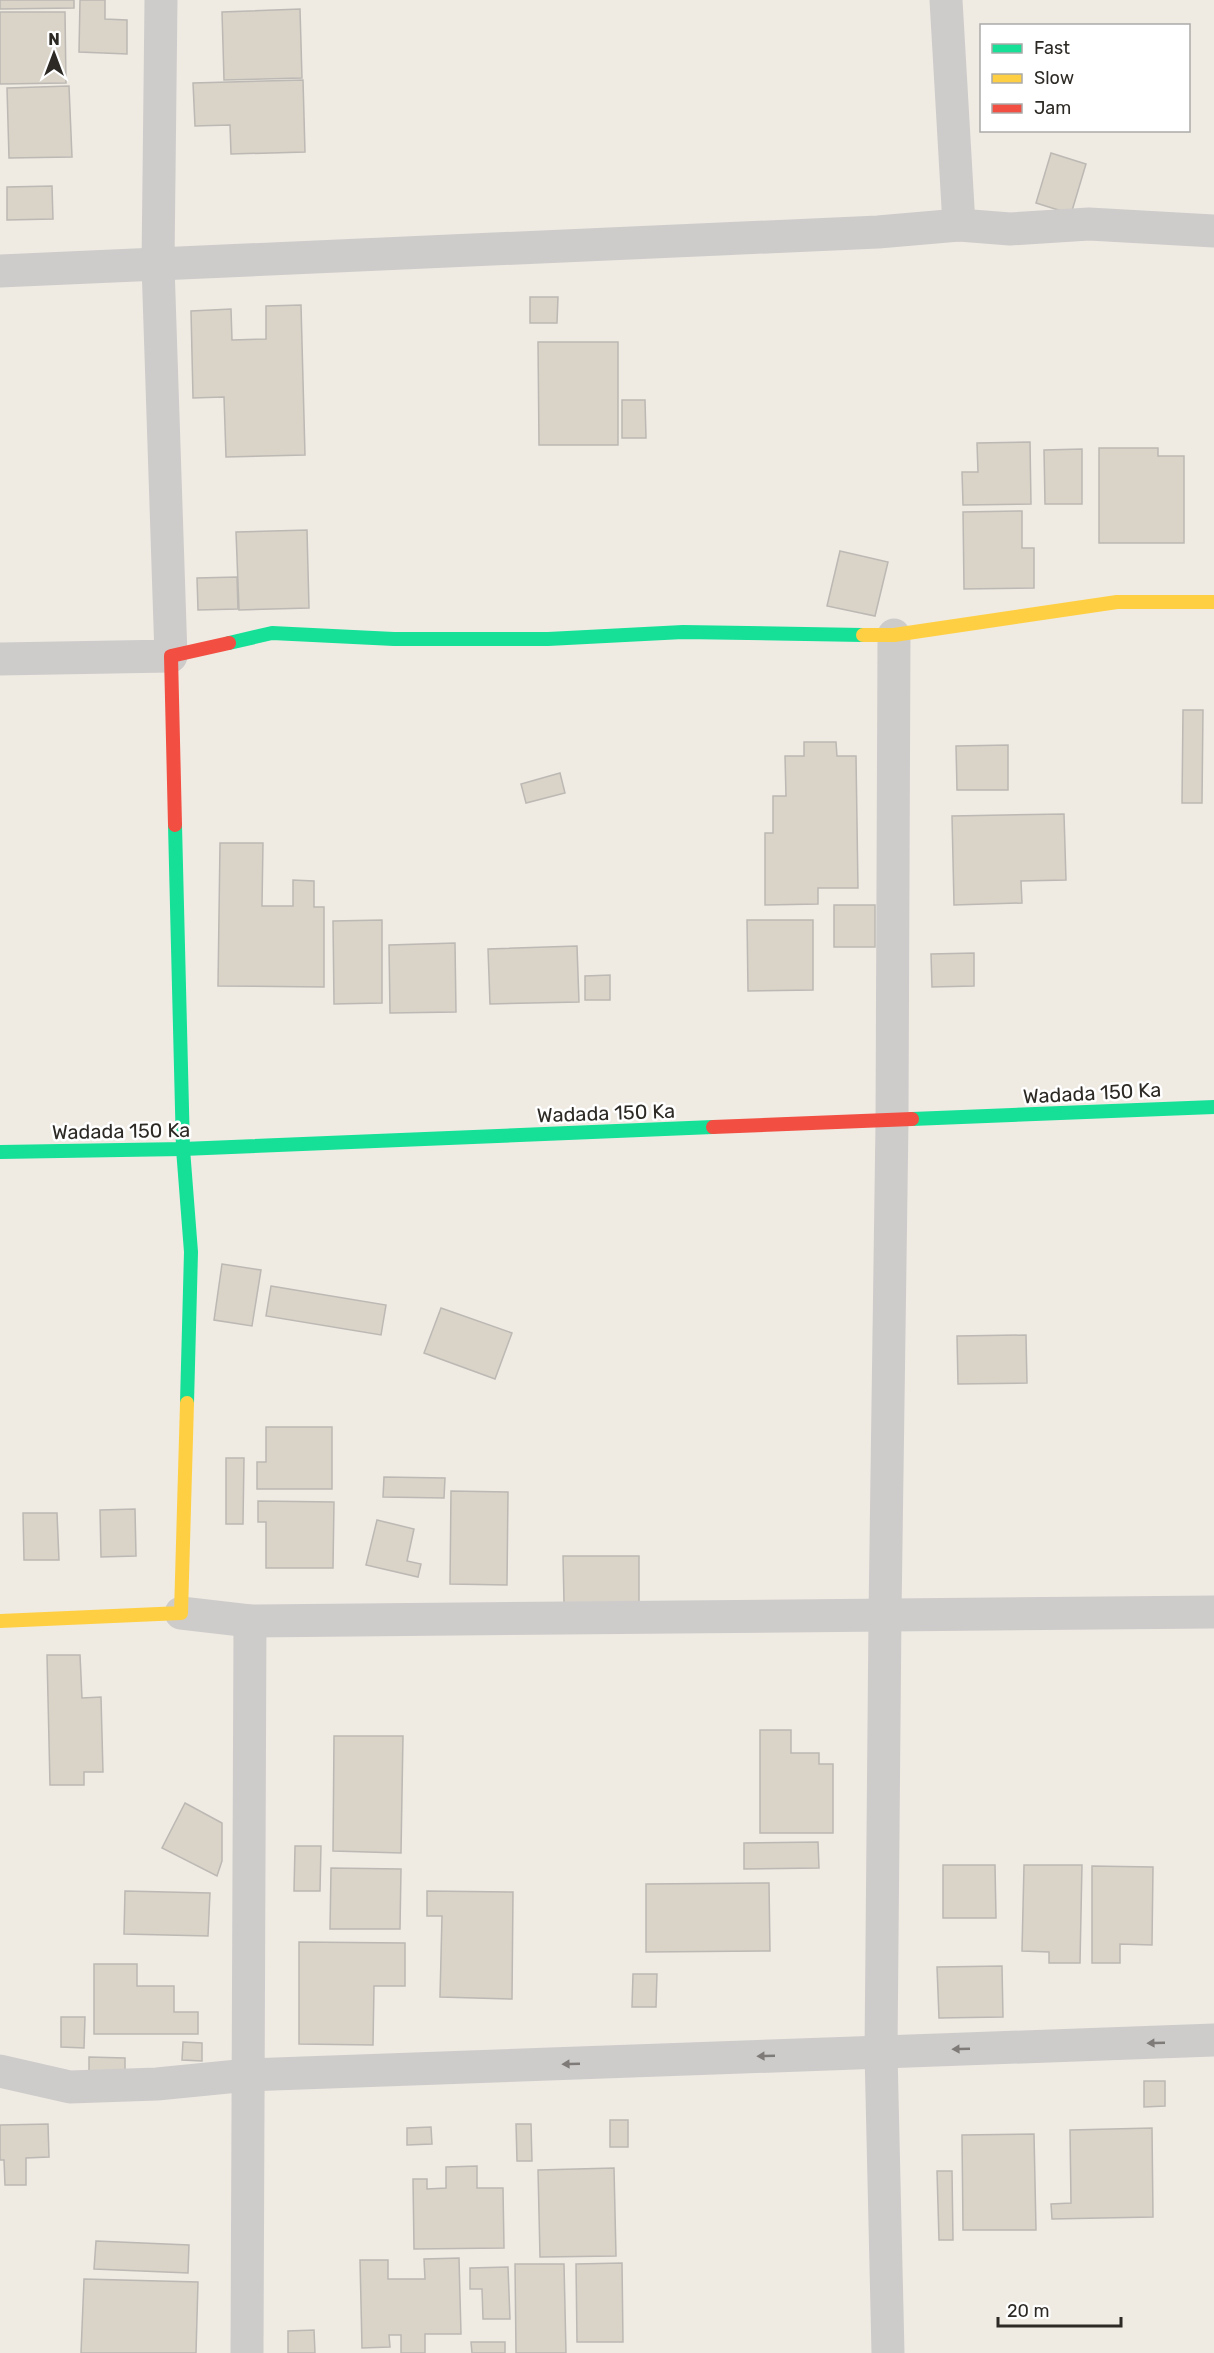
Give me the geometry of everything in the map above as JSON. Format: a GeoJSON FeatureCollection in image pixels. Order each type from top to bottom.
{"type":"FeatureCollection","features":[{"type":"Feature","properties":{"kind":"street"},"geometry":{"type":"LineString","coordinates":[[162,0],[158,265],[171,656],[183,1149],[191,1252],[181,1613]]}},
{"type":"Feature","properties":{"kind":"street"},"geometry":{"type":"LineString","coordinates":[[946,0],[959,225]]}},
{"type":"Feature","properties":{"kind":"street"},"geometry":{"type":"LineString","coordinates":[[0,271],[878,232],[959,225],[1010,229],[1089,224],[1214,231]]}},
{"type":"Feature","properties":{"kind":"street"},"geometry":{"type":"LineString","coordinates":[[0,659],[171,656],[272,633],[394,639],[548,639],[683,632],[894,636],[1118,602],[1214,602]]}},
{"type":"Feature","properties":{"kind":"street"},"geometry":{"type":"LineString","coordinates":[[888,2353],[881,2052],[892,1122],[894,636]]}},
{"type":"Feature","properties":{"kind":"street","name":"Wadada 150 Ka"},"geometry":{"type":"LineString","coordinates":[[0,1152],[183,1149],[892,1122],[1214,1107]]}},
{"type":"Feature","properties":{"kind":"street"},"geometry":{"type":"LineString","coordinates":[[0,1621],[181,1613],[250,1621],[1214,1612]]}},
{"type":"Feature","properties":{"kind":"street"},"geometry":{"type":"LineString","coordinates":[[247,2353],[250,1621]]}},
{"type":"Feature","properties":{"kind":"street"},"geometry":{"type":"LineString","coordinates":[[0,2071],[70,2087],[157,2084],[248,2075],[1214,2040]]}},
{"type":"Feature","properties":{"kind":"building"},"geometry":{"type":"Polygon","coordinates":[[[0,0],[74,0],[74,8],[0,9],[0,0]]]}},
{"type":"Feature","properties":{"kind":"building"},"geometry":{"type":"Polygon","coordinates":[[[80,0],[105,0],[105,19],[127,20],[127,54],[79,52],[80,0]]]}},
{"type":"Feature","properties":{"kind":"building"},"geometry":{"type":"Polygon","coordinates":[[[300,9],[302,78],[224,80],[222,12],[300,9]]]}},
{"type":"Feature","properties":{"kind":"building"},"geometry":{"type":"Polygon","coordinates":[[[0,12],[65,12],[66,83],[0,84],[0,12]]]}},
{"type":"Feature","properties":{"kind":"building"},"geometry":{"type":"Polygon","coordinates":[[[303,80],[305,152],[231,154],[230,125],[195,126],[193,83],[303,80]]]}},
{"type":"Feature","properties":{"kind":"building"},"geometry":{"type":"Polygon","coordinates":[[[69,86],[72,157],[9,158],[7,88],[69,86]]]}},
{"type":"Feature","properties":{"kind":"building"},"geometry":{"type":"Polygon","coordinates":[[[1051,153],[1086,164],[1071,214],[1036,203],[1051,153]]]}},
{"type":"Feature","properties":{"kind":"building"},"geometry":{"type":"Polygon","coordinates":[[[52,186],[53,219],[7,220],[7,187],[52,186]]]}},
{"type":"Feature","properties":{"kind":"building"},"geometry":{"type":"Polygon","coordinates":[[[530,297],[558,297],[557,323],[530,323],[530,297]]]}},
{"type":"Feature","properties":{"kind":"building"},"geometry":{"type":"Polygon","coordinates":[[[301,305],[305,455],[226,457],[224,397],[193,398],[191,311],[231,309],[232,340],[266,339],[266,306],[301,305]]]}},
{"type":"Feature","properties":{"kind":"building"},"geometry":{"type":"Polygon","coordinates":[[[538,342],[618,342],[618,445],[539,445],[538,342]]]}},
{"type":"Feature","properties":{"kind":"building"},"geometry":{"type":"Polygon","coordinates":[[[622,400],[645,400],[646,438],[622,438],[622,400]]]}},
{"type":"Feature","properties":{"kind":"building"},"geometry":{"type":"Polygon","coordinates":[[[1030,442],[1031,504],[963,505],[962,472],[978,472],[977,443],[1030,442]]]}},
{"type":"Feature","properties":{"kind":"building"},"geometry":{"type":"Polygon","coordinates":[[[1099,448],[1158,448],[1158,456],[1184,456],[1184,543],[1099,543],[1099,448]]]}},
{"type":"Feature","properties":{"kind":"building"},"geometry":{"type":"Polygon","coordinates":[[[1082,449],[1082,504],[1045,504],[1044,450],[1082,449]]]}},
{"type":"Feature","properties":{"kind":"building"},"geometry":{"type":"Polygon","coordinates":[[[1022,511],[1022,548],[1034,548],[1034,588],[964,589],[963,512],[1022,511]]]}},
{"type":"Feature","properties":{"kind":"building"},"geometry":{"type":"Polygon","coordinates":[[[307,530],[309,608],[239,610],[236,532],[307,530]]]}},
{"type":"Feature","properties":{"kind":"building"},"geometry":{"type":"Polygon","coordinates":[[[840,551],[888,562],[875,616],[827,606],[840,551]]]}},
{"type":"Feature","properties":{"kind":"building"},"geometry":{"type":"Polygon","coordinates":[[[237,577],[238,609],[198,610],[197,578],[237,577]]]}},
{"type":"Feature","properties":{"kind":"building"},"geometry":{"type":"Polygon","coordinates":[[[1183,710],[1203,710],[1202,803],[1182,803],[1183,710]]]}},
{"type":"Feature","properties":{"kind":"building"},"geometry":{"type":"Polygon","coordinates":[[[804,742],[836,742],[837,756],[856,756],[858,888],[818,888],[818,904],[765,905],[765,833],[773,833],[773,796],[786,796],[785,756],[804,756],[804,742]]]}},
{"type":"Feature","properties":{"kind":"building"},"geometry":{"type":"Polygon","coordinates":[[[1008,745],[1008,790],[957,790],[956,746],[1008,745]]]}},
{"type":"Feature","properties":{"kind":"building"},"geometry":{"type":"Polygon","coordinates":[[[560,773],[565,793],[526,803],[521,784],[560,773]]]}},
{"type":"Feature","properties":{"kind":"building"},"geometry":{"type":"Polygon","coordinates":[[[1064,814],[1066,880],[1021,881],[1022,903],[954,905],[952,816],[1064,814]]]}},
{"type":"Feature","properties":{"kind":"building"},"geometry":{"type":"Polygon","coordinates":[[[220,843],[263,843],[262,906],[293,906],[293,880],[314,881],[314,907],[324,907],[324,987],[218,986],[220,843]]]}},
{"type":"Feature","properties":{"kind":"building"},"geometry":{"type":"Polygon","coordinates":[[[834,905],[875,905],[875,947],[834,947],[834,905]]]}},
{"type":"Feature","properties":{"kind":"building"},"geometry":{"type":"Polygon","coordinates":[[[382,920],[382,1003],[334,1004],[333,921],[382,920]]]}},
{"type":"Feature","properties":{"kind":"building"},"geometry":{"type":"Polygon","coordinates":[[[747,920],[813,920],[813,990],[748,991],[747,920]]]}},
{"type":"Feature","properties":{"kind":"building"},"geometry":{"type":"Polygon","coordinates":[[[455,943],[456,1012],[390,1013],[389,945],[455,943]]]}},
{"type":"Feature","properties":{"kind":"building"},"geometry":{"type":"Polygon","coordinates":[[[577,946],[579,1002],[490,1004],[488,949],[577,946]]]}},
{"type":"Feature","properties":{"kind":"building"},"geometry":{"type":"Polygon","coordinates":[[[974,953],[974,986],[932,987],[931,954],[974,953]]]}},
{"type":"Feature","properties":{"kind":"building"},"geometry":{"type":"Polygon","coordinates":[[[610,975],[610,1000],[585,1000],[585,976],[610,975]]]}},
{"type":"Feature","properties":{"kind":"building"},"geometry":{"type":"Polygon","coordinates":[[[222,1264],[261,1270],[252,1326],[214,1320],[222,1264]]]}},
{"type":"Feature","properties":{"kind":"building"},"geometry":{"type":"Polygon","coordinates":[[[271,1286],[386,1305],[381,1335],[266,1316],[271,1286]]]}},
{"type":"Feature","properties":{"kind":"building"},"geometry":{"type":"Polygon","coordinates":[[[441,1308],[512,1333],[495,1379],[424,1353],[441,1308]]]}},
{"type":"Feature","properties":{"kind":"building"},"geometry":{"type":"Polygon","coordinates":[[[1026,1335],[1027,1383],[958,1384],[957,1336],[1026,1335]]]}},
{"type":"Feature","properties":{"kind":"building"},"geometry":{"type":"Polygon","coordinates":[[[266,1427],[332,1427],[332,1489],[257,1489],[257,1462],[266,1462],[266,1427]]]}},
{"type":"Feature","properties":{"kind":"building"},"geometry":{"type":"Polygon","coordinates":[[[226,1458],[244,1458],[243,1524],[226,1524],[226,1458]]]}},
{"type":"Feature","properties":{"kind":"building"},"geometry":{"type":"Polygon","coordinates":[[[384,1477],[445,1478],[444,1498],[383,1497],[384,1477]]]}},
{"type":"Feature","properties":{"kind":"building"},"geometry":{"type":"Polygon","coordinates":[[[451,1491],[508,1492],[507,1585],[450,1584],[451,1491]]]}},
{"type":"Feature","properties":{"kind":"building"},"geometry":{"type":"Polygon","coordinates":[[[258,1501],[334,1502],[333,1568],[266,1568],[266,1522],[258,1522],[258,1501]]]}},
{"type":"Feature","properties":{"kind":"building"},"geometry":{"type":"Polygon","coordinates":[[[135,1509],[136,1556],[101,1557],[100,1510],[135,1509]]]}},
{"type":"Feature","properties":{"kind":"building"},"geometry":{"type":"Polygon","coordinates":[[[23,1513],[57,1513],[59,1560],[24,1560],[23,1513]]]}},
{"type":"Feature","properties":{"kind":"building"},"geometry":{"type":"Polygon","coordinates":[[[377,1520],[414,1529],[407,1561],[421,1564],[418,1577],[366,1565],[377,1520]]]}},
{"type":"Feature","properties":{"kind":"building"},"geometry":{"type":"Polygon","coordinates":[[[563,1556],[639,1556],[639,1603],[564,1603],[563,1556]]]}},
{"type":"Feature","properties":{"kind":"building"},"geometry":{"type":"Polygon","coordinates":[[[47,1655],[80,1655],[82,1698],[101,1697],[103,1772],[84,1772],[84,1785],[50,1785],[47,1655]]]}},
{"type":"Feature","properties":{"kind":"building"},"geometry":{"type":"Polygon","coordinates":[[[760,1730],[791,1730],[791,1753],[819,1753],[819,1764],[833,1764],[833,1833],[760,1833],[760,1730]]]}},
{"type":"Feature","properties":{"kind":"building"},"geometry":{"type":"Polygon","coordinates":[[[334,1736],[403,1736],[401,1853],[333,1851],[334,1736]]]}},
{"type":"Feature","properties":{"kind":"building"},"geometry":{"type":"Polygon","coordinates":[[[185,1803],[222,1823],[222,1861],[217,1876],[162,1848],[185,1803]]]}},
{"type":"Feature","properties":{"kind":"building"},"geometry":{"type":"Polygon","coordinates":[[[818,1842],[819,1868],[744,1869],[744,1843],[818,1842]]]}},
{"type":"Feature","properties":{"kind":"building"},"geometry":{"type":"Polygon","coordinates":[[[295,1846],[321,1846],[320,1891],[294,1891],[295,1846]]]}},
{"type":"Feature","properties":{"kind":"building"},"geometry":{"type":"Polygon","coordinates":[[[943,1865],[995,1865],[996,1918],[943,1918],[943,1865]]]}},
{"type":"Feature","properties":{"kind":"building"},"geometry":{"type":"Polygon","coordinates":[[[1024,1865],[1082,1865],[1080,1963],[1049,1963],[1049,1952],[1022,1951],[1024,1865]]]}},
{"type":"Feature","properties":{"kind":"building"},"geometry":{"type":"Polygon","coordinates":[[[1092,1866],[1153,1867],[1152,1945],[1120,1944],[1120,1963],[1092,1963],[1092,1866]]]}},
{"type":"Feature","properties":{"kind":"building"},"geometry":{"type":"Polygon","coordinates":[[[331,1868],[401,1869],[400,1929],[330,1929],[331,1868]]]}},
{"type":"Feature","properties":{"kind":"building"},"geometry":{"type":"Polygon","coordinates":[[[769,1883],[770,1951],[646,1952],[646,1884],[769,1883]]]}},
{"type":"Feature","properties":{"kind":"building"},"geometry":{"type":"Polygon","coordinates":[[[125,1891],[210,1893],[208,1936],[124,1934],[125,1891]]]}},
{"type":"Feature","properties":{"kind":"building"},"geometry":{"type":"Polygon","coordinates":[[[427,1891],[513,1892],[512,1999],[440,1997],[442,1916],[427,1916],[427,1891]]]}},
{"type":"Feature","properties":{"kind":"building"},"geometry":{"type":"Polygon","coordinates":[[[299,1942],[405,1943],[405,1986],[374,1986],[373,2045],[299,2044],[299,1942]]]}},
{"type":"Feature","properties":{"kind":"building"},"geometry":{"type":"Polygon","coordinates":[[[94,1964],[137,1964],[137,1986],[174,1986],[174,2012],[198,2012],[198,2034],[94,2034],[94,1964]]]}},
{"type":"Feature","properties":{"kind":"building"},"geometry":{"type":"Polygon","coordinates":[[[1002,1966],[1003,2017],[939,2018],[937,1967],[1002,1966]]]}},
{"type":"Feature","properties":{"kind":"building"},"geometry":{"type":"Polygon","coordinates":[[[633,1974],[657,1974],[656,2007],[632,2007],[633,1974]]]}},
{"type":"Feature","properties":{"kind":"building"},"geometry":{"type":"Polygon","coordinates":[[[61,2017],[85,2017],[84,2048],[61,2047],[61,2017]]]}},
{"type":"Feature","properties":{"kind":"building"},"geometry":{"type":"Polygon","coordinates":[[[183,2042],[202,2043],[202,2061],[182,2060],[183,2042]]]}},
{"type":"Feature","properties":{"kind":"building"},"geometry":{"type":"Polygon","coordinates":[[[89,2057],[125,2058],[125,2075],[89,2075],[89,2057]]]}},
{"type":"Feature","properties":{"kind":"building"},"geometry":{"type":"Polygon","coordinates":[[[1144,2081],[1165,2081],[1165,2106],[1144,2107],[1144,2081]]]}},
{"type":"Feature","properties":{"kind":"building"},"geometry":{"type":"Polygon","coordinates":[[[610,2120],[628,2120],[628,2147],[610,2147],[610,2120]]]}},
{"type":"Feature","properties":{"kind":"building"},"geometry":{"type":"Polygon","coordinates":[[[48,2124],[49,2157],[26,2158],[26,2185],[5,2185],[4,2160],[0,2160],[0,2125],[48,2124]]]}},
{"type":"Feature","properties":{"kind":"building"},"geometry":{"type":"Polygon","coordinates":[[[516,2124],[531,2124],[532,2161],[517,2161],[516,2124]]]}},
{"type":"Feature","properties":{"kind":"building"},"geometry":{"type":"Polygon","coordinates":[[[431,2127],[432,2144],[407,2145],[407,2128],[431,2127]]]}},
{"type":"Feature","properties":{"kind":"building"},"geometry":{"type":"Polygon","coordinates":[[[1152,2128],[1153,2217],[1052,2219],[1051,2204],[1071,2203],[1070,2130],[1152,2128]]]}},
{"type":"Feature","properties":{"kind":"building"},"geometry":{"type":"Polygon","coordinates":[[[1034,2134],[1036,2230],[963,2230],[962,2135],[1034,2134]]]}},
{"type":"Feature","properties":{"kind":"building"},"geometry":{"type":"Polygon","coordinates":[[[477,2166],[477,2188],[503,2188],[504,2248],[414,2249],[413,2179],[427,2179],[427,2189],[446,2188],[446,2167],[477,2166]]]}},
{"type":"Feature","properties":{"kind":"building"},"geometry":{"type":"Polygon","coordinates":[[[614,2168],[616,2256],[540,2257],[538,2170],[614,2168]]]}},
{"type":"Feature","properties":{"kind":"building"},"geometry":{"type":"Polygon","coordinates":[[[937,2171],[952,2171],[953,2240],[939,2240],[937,2171]]]}},
{"type":"Feature","properties":{"kind":"building"},"geometry":{"type":"Polygon","coordinates":[[[96,2241],[189,2245],[188,2273],[94,2269],[96,2241]]]}},
{"type":"Feature","properties":{"kind":"building"},"geometry":{"type":"Polygon","coordinates":[[[459,2258],[461,2334],[425,2334],[425,2353],[401,2353],[401,2335],[389,2335],[390,2347],[362,2348],[360,2260],[388,2260],[388,2279],[425,2279],[424,2259],[459,2258]]]}},
{"type":"Feature","properties":{"kind":"building"},"geometry":{"type":"Polygon","coordinates":[[[622,2263],[623,2342],[577,2342],[576,2264],[622,2263]]]}},
{"type":"Feature","properties":{"kind":"building"},"geometry":{"type":"Polygon","coordinates":[[[515,2264],[564,2264],[566,2353],[516,2353],[515,2264]]]}},
{"type":"Feature","properties":{"kind":"building"},"geometry":{"type":"Polygon","coordinates":[[[508,2267],[510,2319],[483,2319],[482,2289],[470,2289],[470,2268],[508,2267]]]}},
{"type":"Feature","properties":{"kind":"building"},"geometry":{"type":"Polygon","coordinates":[[[84,2279],[198,2282],[196,2353],[81,2353],[84,2279]]]}},
{"type":"Feature","properties":{"kind":"building"},"geometry":{"type":"Polygon","coordinates":[[[314,2330],[315,2353],[288,2353],[288,2331],[314,2330]]]}},
{"type":"Feature","properties":{"kind":"building"},"geometry":{"type":"Polygon","coordinates":[[[471,2342],[505,2342],[505,2353],[472,2353],[471,2342]]]}},
{"type":"Feature","properties":{"kind":"traffic: fast"},"geometry":{"type":"LineString","coordinates":[[229,643],[272,633],[394,639],[548,639],[683,632],[863,635]]}},
{"type":"Feature","properties":{"kind":"traffic: fast"},"geometry":{"type":"LineString","coordinates":[[175,825],[183,1149],[191,1252],[187,1403]]}},
{"type":"Feature","properties":{"kind":"traffic: fast"},"geometry":{"type":"LineString","coordinates":[[912,1119],[1214,1107]]}},
{"type":"Feature","properties":{"kind":"traffic: fast"},"geometry":{"type":"LineString","coordinates":[[0,1152],[183,1149],[713,1127]]}},
{"type":"Feature","properties":{"kind":"traffic: slow"},"geometry":{"type":"LineString","coordinates":[[863,635],[894,635],[1117,602],[1214,602]]}},
{"type":"Feature","properties":{"kind":"traffic: slow"},"geometry":{"type":"LineString","coordinates":[[0,1621],[181,1613],[187,1403]]}},
{"type":"Feature","properties":{"kind":"traffic: jam"},"geometry":{"type":"LineString","coordinates":[[175,825],[171,656],[229,643]]}},
{"type":"Feature","properties":{"kind":"traffic: jam"},"geometry":{"type":"LineString","coordinates":[[713,1127],[912,1119]]}}]}
